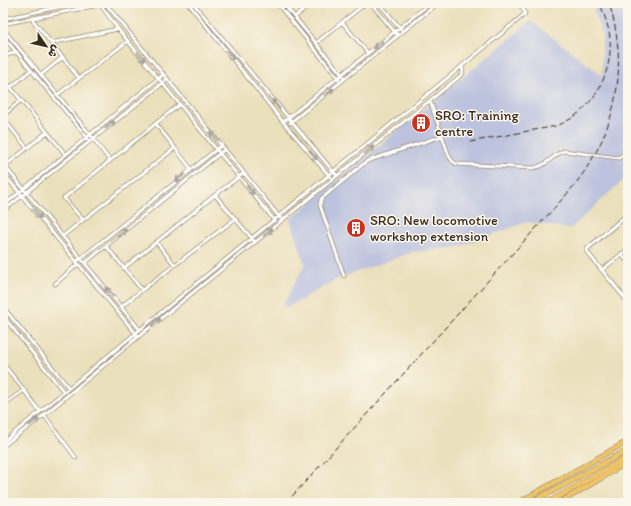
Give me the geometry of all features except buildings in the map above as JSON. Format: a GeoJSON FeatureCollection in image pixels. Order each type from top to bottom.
{"type":"FeatureCollection","features":[{"type":"Feature","properties":{"kind":"highway"},"geometry":{"type":"LineString","coordinates":[[530,503],[628,450]]}},
{"type":"Feature","properties":{"kind":"highway"},"geometry":{"type":"LineString","coordinates":[[547,503],[628,457]]}},
{"type":"Feature","properties":{"kind":"main road"},"geometry":{"type":"LineString","coordinates":[[518,503],[628,441]]}},
{"type":"Feature","properties":{"kind":"main road"},"geometry":{"type":"LineString","coordinates":[[559,503],[628,462]]}},
{"type":"Feature","properties":{"kind":"street"},"geometry":{"type":"LineString","coordinates":[[3,19],[77,3]]}},
{"type":"Feature","properties":{"kind":"street"},"geometry":{"type":"LineString","coordinates":[[96,3],[100,4],[118,29],[278,224]]}},
{"type":"Feature","properties":{"kind":"street"},"geometry":{"type":"LineString","coordinates":[[3,24],[106,3],[282,221]]}},
{"type":"Feature","properties":{"kind":"street"},"geometry":{"type":"LineString","coordinates":[[188,3],[287,126],[333,180]]}},
{"type":"Feature","properties":{"kind":"street"},"geometry":{"type":"LineString","coordinates":[[192,3],[337,176]]}},
{"type":"Feature","properties":{"kind":"street"},"geometry":{"type":"LineString","coordinates":[[277,3],[341,82]]}},
{"type":"Feature","properties":{"kind":"street"},"geometry":{"type":"LineString","coordinates":[[283,3],[345,79]]}},
{"type":"Feature","properties":{"kind":"street"},"geometry":{"type":"LineString","coordinates":[[295,17],[312,3]]}},
{"type":"Feature","properties":{"kind":"street"},"geometry":{"type":"LineString","coordinates":[[316,43],[366,3]]}},
{"type":"Feature","properties":{"kind":"street"},"geometry":{"type":"LineString","coordinates":[[371,3],[398,36]]}},
{"type":"Feature","properties":{"kind":"street"},"geometry":{"type":"LineString","coordinates":[[375,7],[379,3],[399,28],[404,31]]}},
{"type":"Feature","properties":{"kind":"street"},"geometry":{"type":"LineString","coordinates":[[284,122],[430,3]]}},
{"type":"Feature","properties":{"kind":"street"},"geometry":{"type":"LineString","coordinates":[[287,126],[438,3]]}},
{"type":"Feature","properties":{"kind":"street"},"geometry":{"type":"LineString","coordinates":[[3,446],[44,415],[251,238],[525,14],[523,8],[517,3]]}},
{"type":"Feature","properties":{"kind":"street"},"geometry":{"type":"LineString","coordinates":[[32,19],[79,78]]}},
{"type":"Feature","properties":{"kind":"street"},"geometry":{"type":"LineString","coordinates":[[342,22],[368,53]]}},
{"type":"Feature","properties":{"kind":"street"},"geometry":{"type":"LineString","coordinates":[[3,29],[93,138],[110,161]]}},
{"type":"Feature","properties":{"kind":"street"},"geometry":{"type":"LineString","coordinates":[[51,43],[118,29]]}},
{"type":"Feature","properties":{"kind":"street"},"geometry":{"type":"LineString","coordinates":[[3,36],[90,141]]}},
{"type":"Feature","properties":{"kind":"street"},"geometry":{"type":"LineString","coordinates":[[57,95],[128,41]]}},
{"type":"Feature","properties":{"kind":"street"},"geometry":{"type":"LineString","coordinates":[[3,56],[16,52]]}},
{"type":"Feature","properties":{"kind":"street"},"geometry":{"type":"LineString","coordinates":[[41,75],[63,57]]}},
{"type":"Feature","properties":{"kind":"street"},"geometry":{"type":"LineString","coordinates":[[141,331],[282,221],[430,101],[463,73],[462,66]]}},
{"type":"Feature","properties":{"kind":"street"},"geometry":{"type":"LineString","coordinates":[[11,87],[31,70]]}},
{"type":"Feature","properties":{"kind":"street"},"geometry":{"type":"LineString","coordinates":[[25,191],[86,138],[164,74]]}},
{"type":"Feature","properties":{"kind":"street"},"geometry":{"type":"LineString","coordinates":[[3,78],[66,155]]}},
{"type":"Feature","properties":{"kind":"street"},"geometry":{"type":"LineString","coordinates":[[3,206],[90,141],[168,79]]}},
{"type":"Feature","properties":{"kind":"street"},"geometry":{"type":"LineString","coordinates":[[21,100],[3,117],[27,148]]}},
{"type":"Feature","properties":{"kind":"street"},"geometry":{"type":"LineString","coordinates":[[430,101],[450,159],[455,163],[533,168],[544,165],[564,151],[619,158],[628,151]]}},
{"type":"Feature","properties":{"kind":"street"},"geometry":{"type":"LineString","coordinates":[[83,220],[64,198],[180,104]]}},
{"type":"Feature","properties":{"kind":"street"},"geometry":{"type":"LineString","coordinates":[[156,124],[191,169]]}},
{"type":"Feature","properties":{"kind":"street"},"geometry":{"type":"LineString","coordinates":[[47,132],[4,165],[141,331]]}},
{"type":"Feature","properties":{"kind":"street"},"geometry":{"type":"LineString","coordinates":[[344,276],[320,205],[321,199],[367,161],[442,136]]}},
{"type":"Feature","properties":{"kind":"street"},"geometry":{"type":"LineString","coordinates":[[55,284],[78,264],[81,258],[222,145]]}},
{"type":"Feature","properties":{"kind":"street"},"geometry":{"type":"LineString","coordinates":[[63,236],[175,148]]}},
{"type":"Feature","properties":{"kind":"street"},"geometry":{"type":"LineString","coordinates":[[78,264],[85,263],[225,149]]}},
{"type":"Feature","properties":{"kind":"street"},"geometry":{"type":"LineString","coordinates":[[3,173],[137,335]]}},
{"type":"Feature","properties":{"kind":"street"},"geometry":{"type":"LineString","coordinates":[[124,268],[244,173]]}},
{"type":"Feature","properties":{"kind":"street"},"geometry":{"type":"LineString","coordinates":[[3,211],[21,194]]}},
{"type":"Feature","properties":{"kind":"street"},"geometry":{"type":"LineString","coordinates":[[215,195],[255,242]]}},
{"type":"Feature","properties":{"kind":"street"},"geometry":{"type":"LineString","coordinates":[[628,214],[587,249],[587,252],[628,302]]}},
{"type":"Feature","properties":{"kind":"street"},"geometry":{"type":"LineString","coordinates":[[121,307],[235,219]]}},
{"type":"Feature","properties":{"kind":"street"},"geometry":{"type":"LineString","coordinates":[[156,242],[175,265]]}},
{"type":"Feature","properties":{"kind":"street"},"geometry":{"type":"LineString","coordinates":[[106,246],[142,290]]}},
{"type":"Feature","properties":{"kind":"street"},"geometry":{"type":"LineString","coordinates":[[602,270],[628,249]]}},
{"type":"Feature","properties":{"kind":"street"},"geometry":{"type":"LineString","coordinates":[[622,254],[628,262]]}},
{"type":"Feature","properties":{"kind":"street"},"geometry":{"type":"LineString","coordinates":[[3,307],[69,388]]}},
{"type":"Feature","properties":{"kind":"street"},"geometry":{"type":"LineString","coordinates":[[3,316],[64,392]]}},
{"type":"Feature","properties":{"kind":"street"},"geometry":{"type":"LineString","coordinates":[[3,442],[137,335]]}},
{"type":"Feature","properties":{"kind":"street"},"geometry":{"type":"LineString","coordinates":[[3,364],[40,412]]}},
{"type":"Feature","properties":{"kind":"street"},"geometry":{"type":"LineString","coordinates":[[3,405],[24,390]]}},
{"type":"Feature","properties":{"kind":"street"},"geometry":{"type":"LineString","coordinates":[[44,415],[76,458]]}},
{"type":"Feature","properties":{"kind":"shaded area"},"geometry":{"type":"Polygon","coordinates":[[[592,3],[628,3],[628,176],[570,229],[527,222],[458,247],[413,252],[337,279],[287,308],[283,305],[305,264],[290,219],[531,21],[602,75],[602,35],[592,3]]]}},
{"type":"Feature","properties":{"kind":"railway"},"geometry":{"type":"LineString","coordinates":[[470,142],[561,124],[583,110],[599,89],[608,65],[610,39],[600,3]]}},
{"type":"Feature","properties":{"kind":"railway"},"geometry":{"type":"LineString","coordinates":[[286,503],[566,195],[583,174],[596,152],[606,129],[614,105],[618,80],[618,55],[615,29],[609,3]]}},
{"type":"Feature","properties":{"kind":"place","name":"SRO: Training centre"},"geometry":{"type":"Point","coordinates":[421,123]}},
{"type":"Feature","properties":{"kind":"place","name":"SRO: New locomotive workshop extension"},"geometry":{"type":"Point","coordinates":[356,228]}}]}
